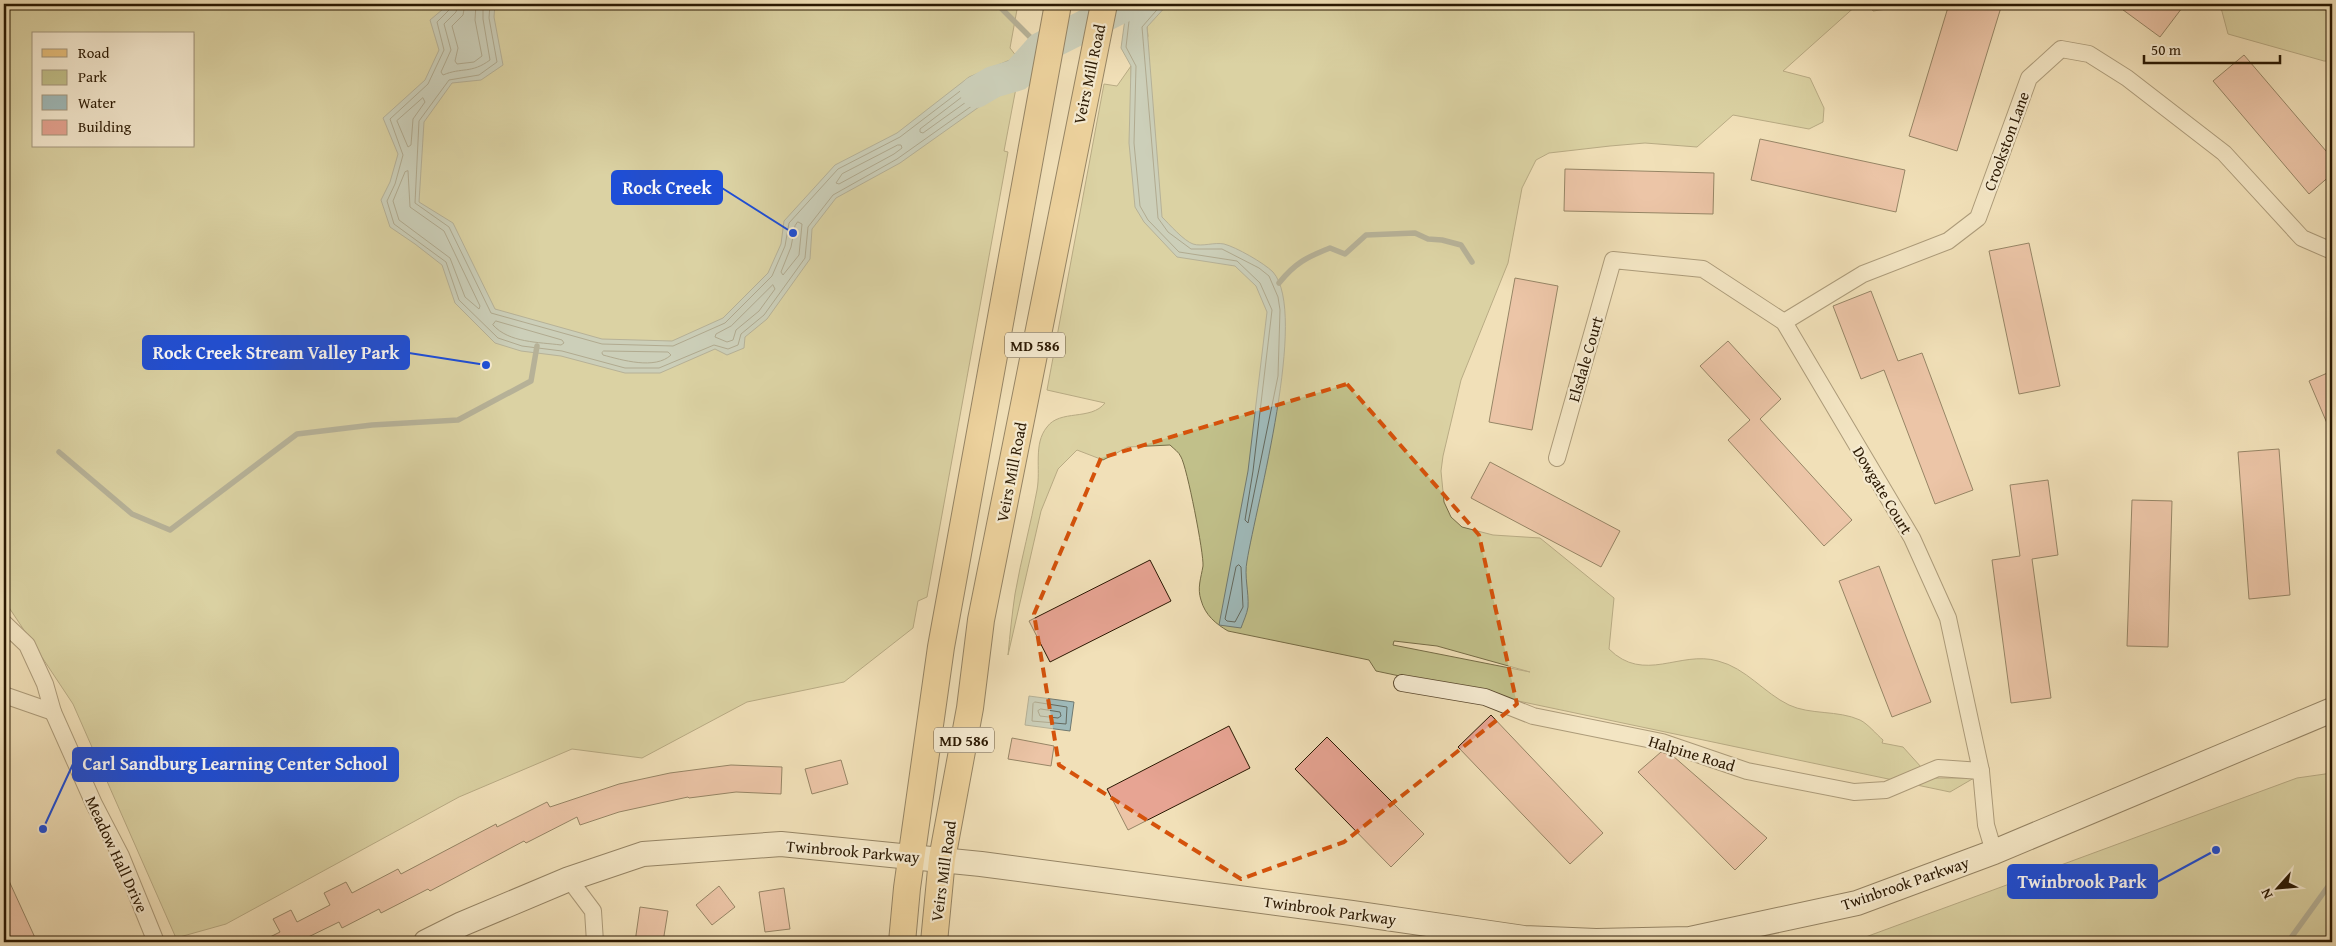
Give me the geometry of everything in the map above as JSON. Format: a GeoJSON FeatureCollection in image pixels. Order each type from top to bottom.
{"type":"FeatureCollection","features":[{"type":"Feature","properties":{"kind":"main road","name":"Veirs Mill Road"},"geometry":{"type":"LineString","coordinates":[[902,942],[941,647],[1058,4]]}},
{"type":"Feature","properties":{"kind":"main road","name":"Veirs Mill Road"},"geometry":{"type":"LineString","coordinates":[[934,942],[942,859],[970,708],[981,620],[1089,70],[1104,4]]}},
{"type":"Feature","properties":{"kind":"main road","name":"Twinbrook Parkway"},"geometry":{"type":"LineString","coordinates":[[426,942],[462,924],[569,879],[643,854],[781,844],[942,859],[1352,912],[1524,938],[1596,941],[1690,939],[1857,903],[1994,852],[2332,710]]}},
{"type":"Feature","properties":{"kind":"street","name":"Crookston Lane"},"geometry":{"type":"LineString","coordinates":[[1784,322],[1863,274],[1948,241],[1978,218],[2029,78],[2061,49],[2089,54],[2127,78],[2224,153],[2302,238],[2332,251]]}},
{"type":"Feature","properties":{"kind":"street","name":"Dowgate Court"},"geometry":{"type":"LineString","coordinates":[[1613,260],[1704,268],[1784,322],[1912,538],[1948,618],[1981,771],[1986,825],[1994,852]]}},
{"type":"Feature","properties":{"kind":"street","name":"Elsdale Court"},"geometry":{"type":"LineString","coordinates":[[1557,458],[1613,260]]}},
{"type":"Feature","properties":{"kind":"street","name":"Meadow Hall Drive"},"geometry":{"type":"LineString","coordinates":[[4,623],[27,646],[45,684],[53,712],[94,804],[121,856],[156,942]]}},
{"type":"Feature","properties":{"kind":"street","name":"Halpine Road"},"geometry":{"type":"LineString","coordinates":[[1402,683],[1485,697],[1533,716],[1662,742],[1747,771],[1854,792],[1886,790],[1938,768],[1981,771]]}},
{"type":"Feature","properties":{"kind":"street"},"geometry":{"type":"LineString","coordinates":[[4,695],[53,712]]}},
{"type":"Feature","properties":{"kind":"street"},"geometry":{"type":"LineString","coordinates":[[569,879],[593,911],[595,942]]}},
{"type":"Feature","properties":{"kind":"highlighted area"},"geometry":{"type":"Polygon","coordinates":[[[1347,384],[1479,535],[1517,704],[1344,842],[1241,879],[1059,765],[1034,614],[1101,458],[1347,384]]]}},
{"type":"Feature","properties":{"kind":"green space"},"geometry":{"type":"Polygon","coordinates":[[[4,4],[1018,4],[1010,48],[1017,57],[1008,61],[1002,94],[1016,88],[1004,151],[1008,152],[927,597],[918,601],[913,628],[844,682],[747,702],[642,758],[572,749],[459,797],[226,924],[176,938],[73,704],[4,600],[4,4]]]}},
{"type":"Feature","properties":{"kind":"green space"},"geometry":{"type":"Polygon","coordinates":[[[1154,4],[1858,4],[1783,71],[1810,78],[1824,108],[1823,122],[1809,129],[1733,115],[1697,147],[1645,143],[1549,153],[1536,160],[1522,188],[1508,263],[1461,380],[1443,456],[1441,471],[1444,502],[1451,517],[1462,527],[1493,535],[1540,538],[1614,598],[1609,649],[1622,659],[1635,664],[1649,665],[1690,659],[1704,659],[1728,664],[1789,705],[1860,720],[1883,740],[1882,743],[1903,747],[1931,778],[1974,778],[1950,792],[1376,671],[1369,660],[1228,631],[1219,625],[1205,610],[1201,600],[1199,587],[1203,558],[1195,511],[1184,464],[1179,454],[1170,445],[1128,447],[1103,460],[1077,450],[1058,469],[1041,511],[1008,655],[1015,594],[1037,490],[1040,441],[1047,427],[1053,422],[1067,416],[1092,412],[1105,403],[1047,390],[1104,84],[1117,86],[1131,66],[1131,88],[1148,36],[1147,27],[1154,4]],[[1394,641],[1393,645],[1530,672],[1437,646],[1394,641]]]}},
{"type":"Feature","properties":{"kind":"green space"},"geometry":{"type":"Polygon","coordinates":[[[1869,4],[1921,4],[1873,11],[1869,4]]]}},
{"type":"Feature","properties":{"kind":"green space"},"geometry":{"type":"Polygon","coordinates":[[[2220,4],[2332,4],[2332,61],[2324,61],[2228,34],[2220,4]]]}},
{"type":"Feature","properties":{"kind":"green space"},"geometry":{"type":"Polygon","coordinates":[[[2332,773],[2332,933],[2326,942],[1852,942],[2297,778],[2332,773]]]}},
{"type":"Feature","properties":{"kind":"water"},"geometry":{"type":"Polygon","coordinates":[[[449,4],[495,4],[494,17],[503,65],[481,80],[452,83],[424,122],[419,202],[453,223],[495,309],[602,339],[672,341],[723,318],[768,273],[781,244],[784,221],[835,165],[897,133],[969,77],[1017,57],[1016,88],[986,102],[900,163],[836,198],[812,229],[810,259],[767,319],[745,337],[744,348],[727,355],[715,349],[660,373],[625,373],[561,356],[521,351],[495,343],[455,303],[442,265],[390,227],[381,200],[390,182],[398,154],[383,118],[425,80],[439,50],[430,20],[449,4]]]}},
{"type":"Feature","properties":{"kind":"water"},"geometry":{"type":"Polygon","coordinates":[[[1127,4],[1168,4],[1147,27],[1162,217],[1181,236],[1193,244],[1224,244],[1257,260],[1273,272],[1283,294],[1285,327],[1283,367],[1269,456],[1247,561],[1248,607],[1241,628],[1219,625],[1248,471],[1267,312],[1256,286],[1235,266],[1177,257],[1144,222],[1135,207],[1129,143],[1131,66],[1121,48],[1127,4]]]}},
{"type":"Feature","properties":{"kind":"water"},"geometry":{"type":"Polygon","coordinates":[[[1029,696],[1074,702],[1070,731],[1025,725],[1029,696]]]}},
{"type":"Feature","properties":{"kind":"building"},"geometry":{"type":"Polygon","coordinates":[[[1949,4],[2002,4],[1957,151],[1909,136],[1949,4]]]}},
{"type":"Feature","properties":{"kind":"building"},"geometry":{"type":"Polygon","coordinates":[[[2115,4],[2185,4],[2160,37],[2115,4]]]}},
{"type":"Feature","properties":{"kind":"building"},"geometry":{"type":"Polygon","coordinates":[[[2244,55],[2332,158],[2332,174],[2309,194],[2213,81],[2244,55]]]}},
{"type":"Feature","properties":{"kind":"building"},"geometry":{"type":"Polygon","coordinates":[[[1760,139],[1905,170],[1896,212],[1751,180],[1760,139]]]}},
{"type":"Feature","properties":{"kind":"building"},"geometry":{"type":"Polygon","coordinates":[[[1565,169],[1714,173],[1713,214],[1564,211],[1565,169]]]}},
{"type":"Feature","properties":{"kind":"building"},"geometry":{"type":"Polygon","coordinates":[[[2029,243],[2060,386],[2019,394],[1989,251],[2029,243]]]}},
{"type":"Feature","properties":{"kind":"building"},"geometry":{"type":"Polygon","coordinates":[[[1515,278],[1558,286],[1532,430],[1489,422],[1515,278]]]}},
{"type":"Feature","properties":{"kind":"building"},"geometry":{"type":"Polygon","coordinates":[[[1871,291],[1898,361],[1922,353],[1973,490],[1935,504],[1884,370],[1861,379],[1833,306],[1871,291]]]}},
{"type":"Feature","properties":{"kind":"building"},"geometry":{"type":"Polygon","coordinates":[[[1728,341],[1781,399],[1760,419],[1852,520],[1824,546],[1728,440],[1750,420],[1700,366],[1728,341]]]}},
{"type":"Feature","properties":{"kind":"building"},"geometry":{"type":"Polygon","coordinates":[[[2332,371],[2332,435],[2309,381],[2332,371]]]}},
{"type":"Feature","properties":{"kind":"building"},"geometry":{"type":"Polygon","coordinates":[[[2279,449],[2290,595],[2249,599],[2238,452],[2279,449]]]}},
{"type":"Feature","properties":{"kind":"building"},"geometry":{"type":"Polygon","coordinates":[[[1490,462],[1620,531],[1601,567],[1471,498],[1490,462]]]}},
{"type":"Feature","properties":{"kind":"building"},"geometry":{"type":"Polygon","coordinates":[[[2048,480],[2058,555],[2032,559],[2051,698],[2011,703],[1992,560],[2020,556],[2010,485],[2048,480]]]}},
{"type":"Feature","properties":{"kind":"building"},"geometry":{"type":"Polygon","coordinates":[[[2132,500],[2172,501],[2168,647],[2127,646],[2132,500]]]}},
{"type":"Feature","properties":{"kind":"building"},"geometry":{"type":"Polygon","coordinates":[[[1150,560],[1171,601],[1050,662],[1029,621],[1150,560]]]}},
{"type":"Feature","properties":{"kind":"building"},"geometry":{"type":"Polygon","coordinates":[[[1879,566],[1931,702],[1892,717],[1839,581],[1879,566]]]}},
{"type":"Feature","properties":{"kind":"building"},"geometry":{"type":"Polygon","coordinates":[[[1491,715],[1603,833],[1570,864],[1458,747],[1491,715]]]}},
{"type":"Feature","properties":{"kind":"building"},"geometry":{"type":"Polygon","coordinates":[[[1229,726],[1250,768],[1128,830],[1107,789],[1229,726]]]}},
{"type":"Feature","properties":{"kind":"building"},"geometry":{"type":"Polygon","coordinates":[[[1327,737],[1424,834],[1391,867],[1295,769],[1327,737]]]}},
{"type":"Feature","properties":{"kind":"building"},"geometry":{"type":"Polygon","coordinates":[[[1012,738],[1054,746],[1051,766],[1008,759],[1012,738]]]}},
{"type":"Feature","properties":{"kind":"building"},"geometry":{"type":"Polygon","coordinates":[[[1661,752],[1673,756],[1767,838],[1735,870],[1638,772],[1661,752]]]}},
{"type":"Feature","properties":{"kind":"building"},"geometry":{"type":"Polygon","coordinates":[[[841,760],[848,784],[812,794],[805,769],[841,760]]]}},
{"type":"Feature","properties":{"kind":"building"},"geometry":{"type":"Polygon","coordinates":[[[731,765],[782,767],[781,794],[736,792],[688,797],[619,812],[580,825],[577,817],[526,843],[524,841],[430,891],[428,889],[381,913],[379,909],[342,928],[339,922],[298,942],[260,942],[280,932],[273,919],[291,910],[297,922],[330,905],[324,893],[346,882],[352,893],[398,869],[401,874],[496,824],[497,827],[547,802],[550,807],[619,784],[670,773],[731,765]]]}},
{"type":"Feature","properties":{"kind":"building"},"geometry":{"type":"Polygon","coordinates":[[[4,870],[37,942],[4,942],[4,870]]]}},
{"type":"Feature","properties":{"kind":"building"},"geometry":{"type":"Polygon","coordinates":[[[719,886],[735,907],[712,925],[696,905],[719,886]]]}},
{"type":"Feature","properties":{"kind":"building"},"geometry":{"type":"Polygon","coordinates":[[[784,888],[790,929],[765,932],[759,892],[784,888]]]}},
{"type":"Feature","properties":{"kind":"building"},"geometry":{"type":"Polygon","coordinates":[[[640,907],[668,911],[663,942],[635,942],[640,907]]]}},
{"type":"Feature","properties":{"kind":"waterway"},"geometry":{"type":"LineString","coordinates":[[1002,4],[1001,8],[1041,48]]}},
{"type":"Feature","properties":{"kind":"waterway"},"geometry":{"type":"LineString","coordinates":[[976,92],[993,82],[1017,75],[1041,48],[1128,4]]}},
{"type":"Feature","properties":{"kind":"waterway"},"geometry":{"type":"LineString","coordinates":[[1279,283],[1290,270],[1308,258],[1330,248],[1345,254],[1366,235],[1415,233],[1428,239],[1442,240],[1461,245],[1472,262]]}},
{"type":"Feature","properties":{"kind":"waterway"},"geometry":{"type":"LineString","coordinates":[[59,452],[132,514],[170,530],[297,434],[372,425],[458,420],[531,381],[537,346]]}},
{"type":"Feature","properties":{"kind":"waterway"},"geometry":{"type":"LineString","coordinates":[[2288,942],[2332,881]]}},
{"type":"Feature","properties":{"kind":"place","name":"Rock Creek"},"geometry":{"type":"Point","coordinates":[793,233]}},
{"type":"Feature","properties":{"kind":"place","name":"Rock Creek Stream Valley Park"},"geometry":{"type":"Point","coordinates":[486,365]}},
{"type":"Feature","properties":{"kind":"place","name":"Carl Sandburg Learning Center School"},"geometry":{"type":"Point","coordinates":[43,829]}},
{"type":"Feature","properties":{"kind":"place","name":"Twinbrook Park"},"geometry":{"type":"Point","coordinates":[2216,850]}}]}
